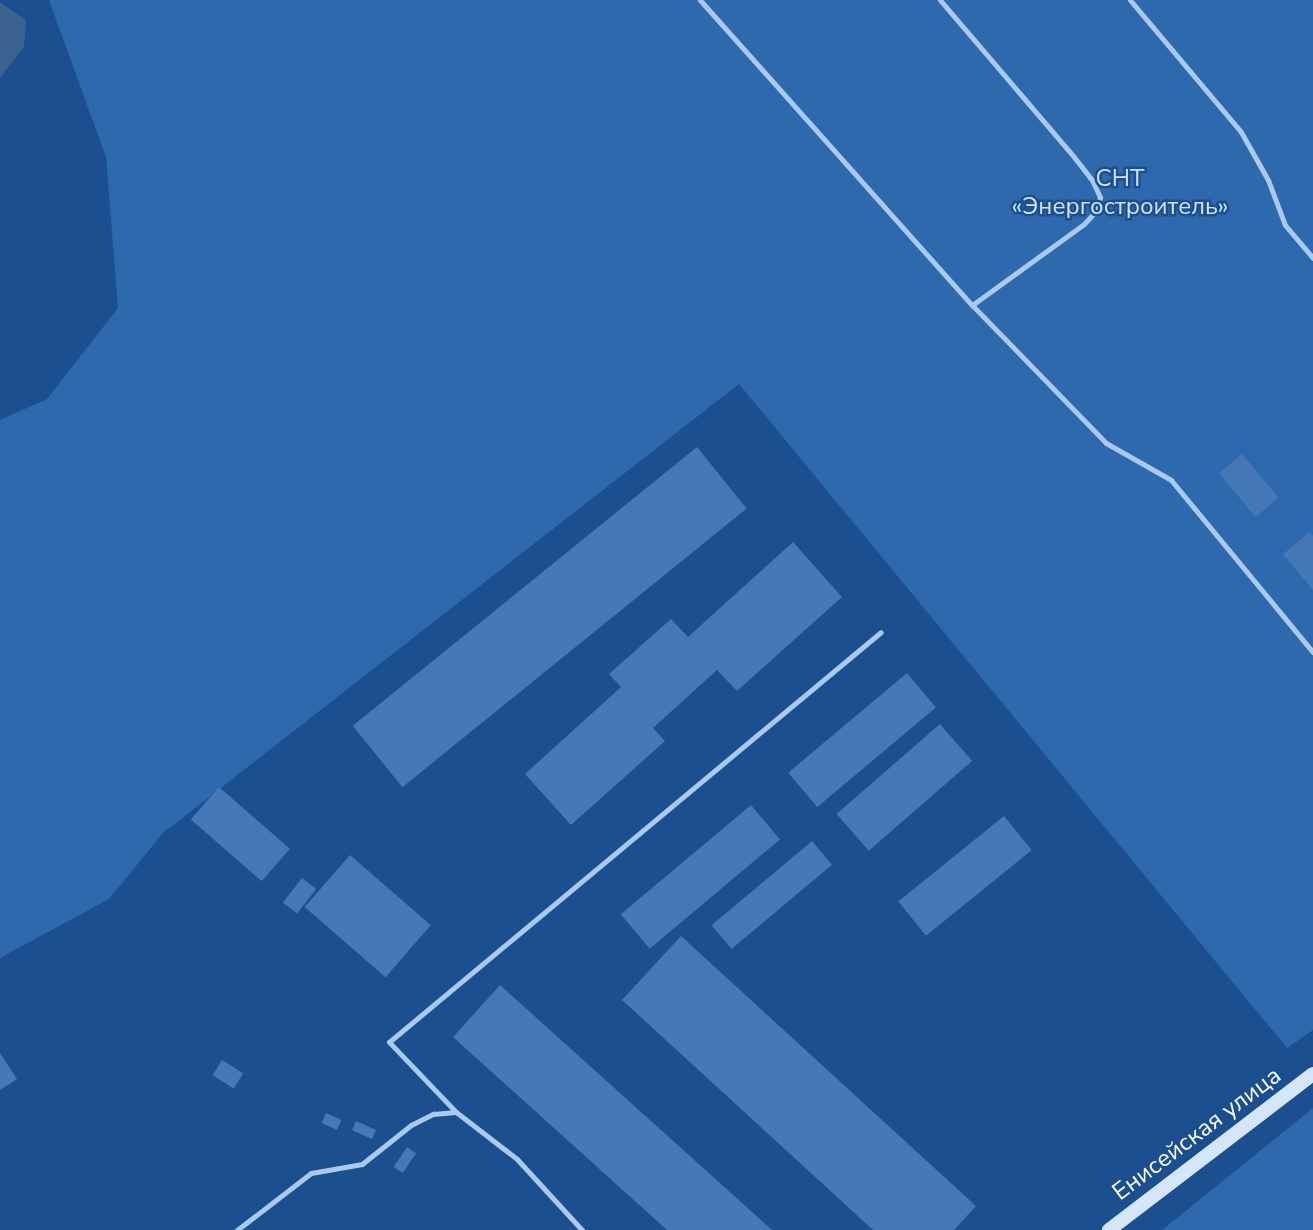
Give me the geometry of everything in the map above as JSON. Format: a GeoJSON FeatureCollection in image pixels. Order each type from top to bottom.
{"type":"FeatureCollection","features":[{"type":"Feature","properties":{"kind":"street","name":"Енисейская улица"},"geometry":{"type":"LineString","coordinates":[[1109,1230],[1313,1074]]}},
{"type":"Feature","properties":{"kind":"lane"},"geometry":{"type":"LineString","coordinates":[[700,0],[972,305],[1106,443],[1171,480],[1313,652]]}},
{"type":"Feature","properties":{"kind":"lane"},"geometry":{"type":"LineString","coordinates":[[940,0],[1074,157],[1092,180],[1100,197],[1096,211],[1084,224],[972,305]]}},
{"type":"Feature","properties":{"kind":"lane"},"geometry":{"type":"LineString","coordinates":[[1130,0],[1241,132],[1268,180],[1285,225],[1313,258]]}},
{"type":"Feature","properties":{"kind":"lane"},"geometry":{"type":"LineString","coordinates":[[582,1230],[517,1160],[456,1112],[388,1042],[881,632]]}},
{"type":"Feature","properties":{"kind":"lane"},"geometry":{"type":"LineString","coordinates":[[237,1230],[311,1173],[362,1164],[411,1125],[433,1114],[456,1112]]}},
{"type":"Feature","properties":{"kind":"green space","name":"СНТ «Энергостроитель»"},"geometry":{"type":"Polygon","coordinates":[[[49,0],[1313,0],[1313,1030],[1287,1048],[739,384],[163,833],[109,899],[0,958],[0,420],[47,399],[118,308],[106,157],[49,0]]]}},
{"type":"Feature","properties":{"kind":"green space"},"geometry":{"type":"Polygon","coordinates":[[[1313,1108],[1313,1230],[1162,1230],[1313,1108]]]}},
{"type":"Feature","properties":{"kind":"shaded area"},"geometry":{"type":"Polygon","coordinates":[[[0,2],[26,20],[24,47],[0,78],[0,2]]]}},
{"type":"Feature","properties":{"kind":"building"},"geometry":{"type":"Polygon","coordinates":[[[697,447],[747,508],[402,787],[353,726],[697,447]]]}},
{"type":"Feature","properties":{"kind":"building"},"geometry":{"type":"Polygon","coordinates":[[[1242,454],[1279,498],[1256,517],[1219,473],[1242,454]]]}},
{"type":"Feature","properties":{"kind":"building"},"geometry":{"type":"Polygon","coordinates":[[[1310,532],[1313,536],[1313,590],[1283,554],[1310,532]]]}},
{"type":"Feature","properties":{"kind":"building"},"geometry":{"type":"Polygon","coordinates":[[[793,542],[842,597],[737,691],[717,670],[653,728],[665,741],[571,825],[525,774],[621,687],[609,674],[671,619],[688,637],[793,542]]]}},
{"type":"Feature","properties":{"kind":"building"},"geometry":{"type":"Polygon","coordinates":[[[907,673],[936,707],[817,807],[788,773],[907,673]]]}},
{"type":"Feature","properties":{"kind":"building"},"geometry":{"type":"Polygon","coordinates":[[[940,724],[972,761],[869,851],[837,814],[940,724]]]}},
{"type":"Feature","properties":{"kind":"building"},"geometry":{"type":"Polygon","coordinates":[[[219,787],[290,849],[262,881],[191,819],[219,787]]]}},
{"type":"Feature","properties":{"kind":"building"},"geometry":{"type":"Polygon","coordinates":[[[751,805],[780,839],[650,949],[621,914],[751,805]]]}},
{"type":"Feature","properties":{"kind":"building"},"geometry":{"type":"Polygon","coordinates":[[[1004,816],[1032,850],[926,936],[898,902],[1004,816]]]}},
{"type":"Feature","properties":{"kind":"building"},"geometry":{"type":"Polygon","coordinates":[[[812,841],[832,865],[732,949],[712,925],[812,841]]]}},
{"type":"Feature","properties":{"kind":"building"},"geometry":{"type":"Polygon","coordinates":[[[350,855],[431,925],[385,977],[305,907],[350,855]]]}},
{"type":"Feature","properties":{"kind":"building"},"geometry":{"type":"Polygon","coordinates":[[[302,878],[316,889],[297,914],[283,902],[302,878]]]}},
{"type":"Feature","properties":{"kind":"building"},"geometry":{"type":"Polygon","coordinates":[[[681,936],[976,1206],[954,1230],[873,1230],[622,1000],[681,936]]]}},
{"type":"Feature","properties":{"kind":"building"},"geometry":{"type":"Polygon","coordinates":[[[500,985],[772,1230],[667,1230],[453,1037],[500,985]]]}},
{"type":"Feature","properties":{"kind":"building"},"geometry":{"type":"Polygon","coordinates":[[[0,1053],[17,1079],[0,1090],[0,1053]]]}},
{"type":"Feature","properties":{"kind":"building"},"geometry":{"type":"Polygon","coordinates":[[[222,1060],[243,1073],[234,1089],[212,1075],[222,1060]]]}},
{"type":"Feature","properties":{"kind":"building"},"geometry":{"type":"Polygon","coordinates":[[[326,1113],[342,1120],[337,1130],[322,1123],[326,1113]]]}},
{"type":"Feature","properties":{"kind":"building"},"geometry":{"type":"Polygon","coordinates":[[[356,1121],[376,1130],[372,1139],[352,1130],[356,1121]]]}},
{"type":"Feature","properties":{"kind":"building"},"geometry":{"type":"Polygon","coordinates":[[[407,1147],[416,1153],[403,1173],[394,1167],[407,1147]]]}}]}
